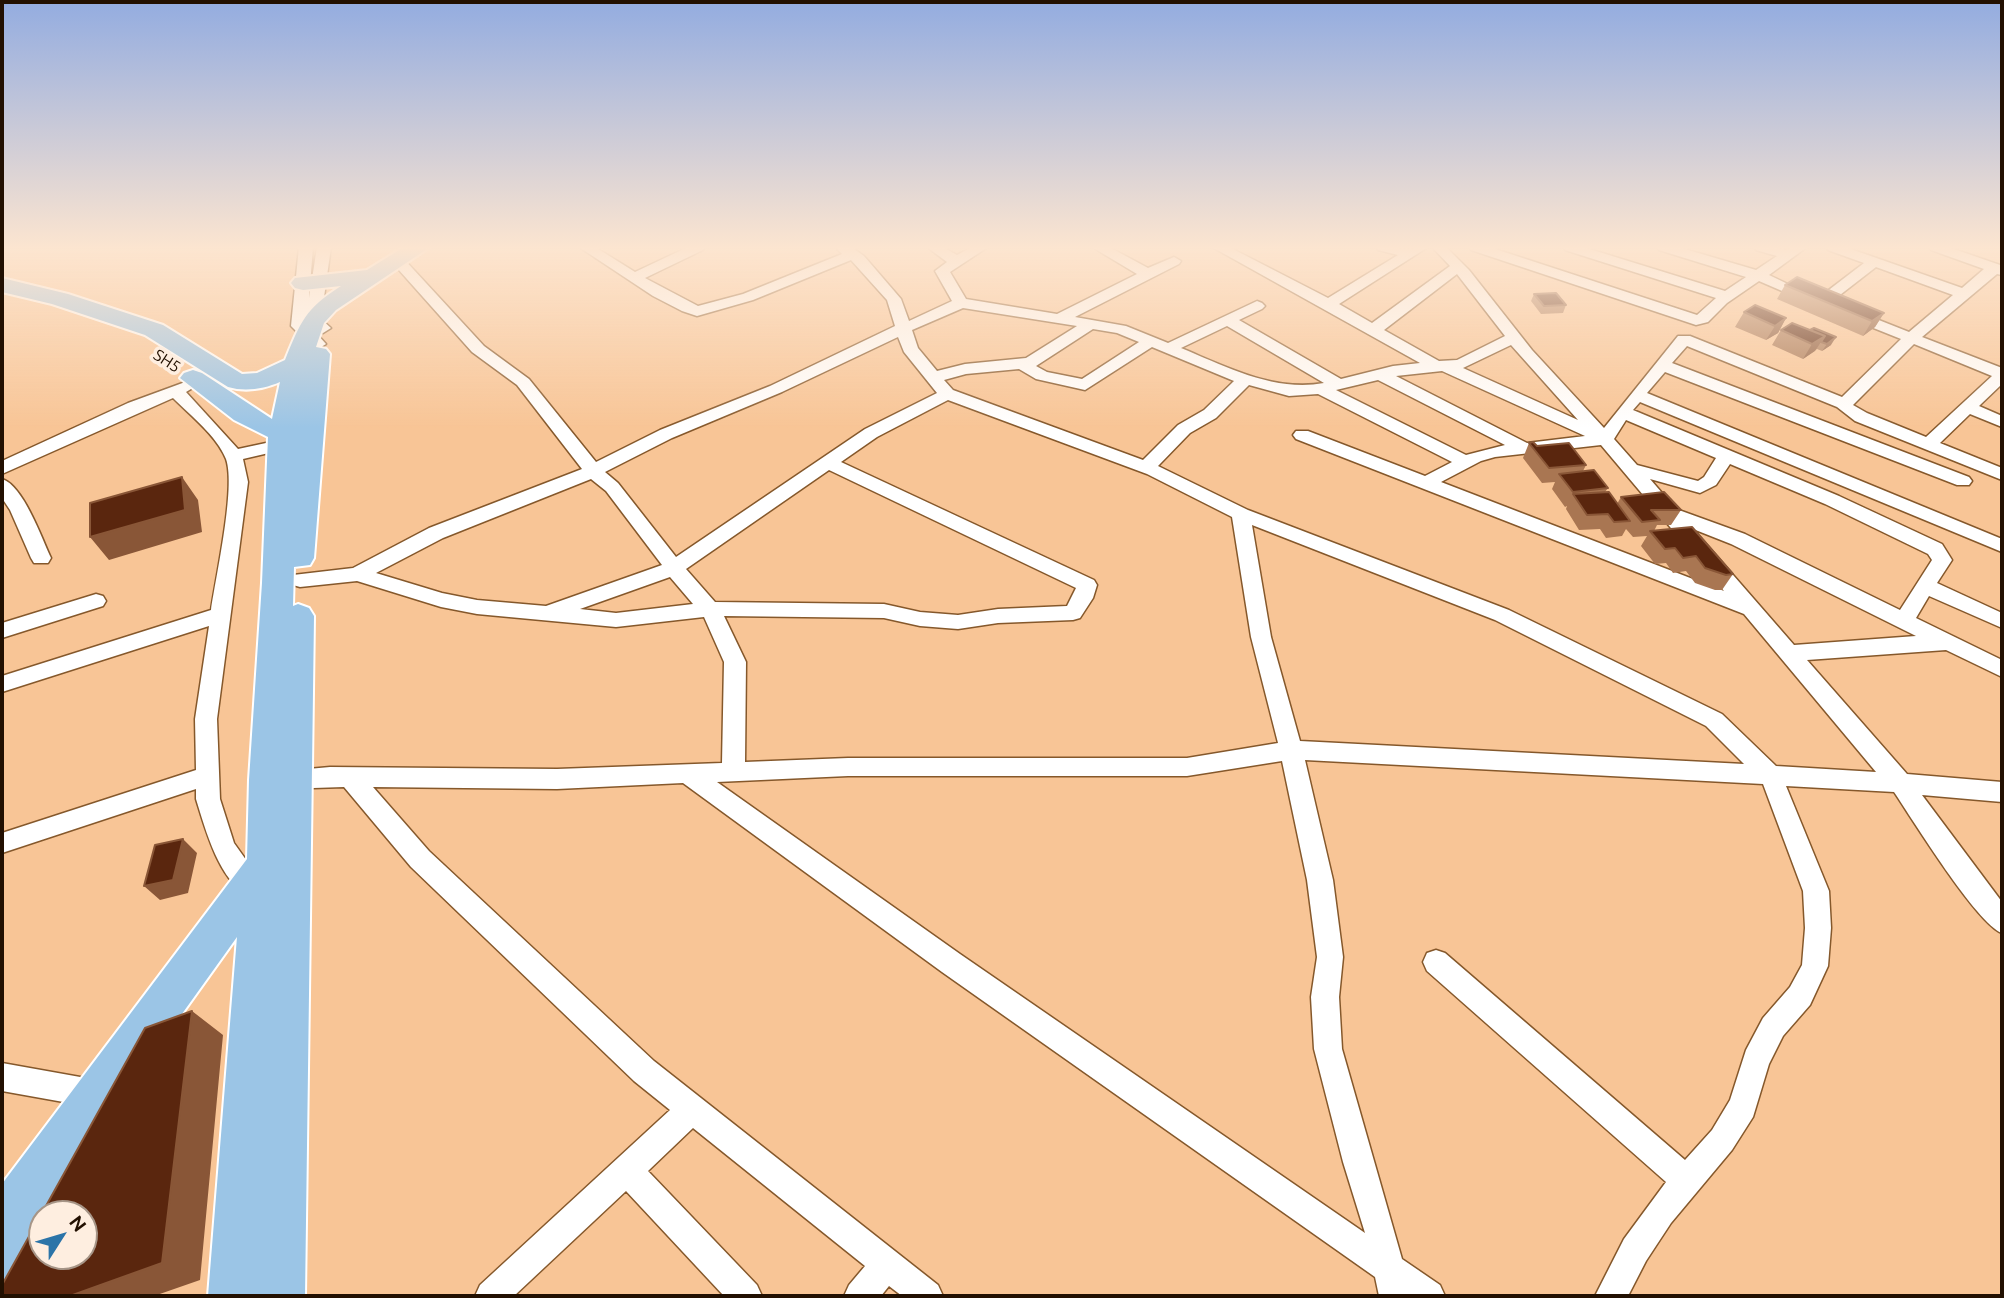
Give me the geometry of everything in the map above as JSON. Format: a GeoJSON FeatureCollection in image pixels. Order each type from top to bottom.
{"type":"FeatureCollection","features":[{"type":"Feature","properties":{"kind":"main road","name":"SH5"},"geometry":{"type":"LineString","coordinates":[[35,308],[102,327],[140,343],[240,412],[290,439]]}},
{"type":"Feature","properties":{"kind":"main road","name":"SH5"},"geometry":{"type":"LineString","coordinates":[[86,308],[154,330],[237,383],[262,380],[312,342],[344,308]]}},
{"type":"Feature","properties":{"kind":"main road"},"geometry":{"type":"LineString","coordinates":[[280,779],[278,583],[290,439],[312,342]]}},
{"type":"Feature","properties":{"kind":"main road"},"geometry":{"type":"LineString","coordinates":[[233,1296],[300,580],[290,439]]}},
{"type":"Feature","properties":{"kind":"main road"},"geometry":{"type":"LineString","coordinates":[[5,1217],[97,1094],[272,881]]}},
{"type":"Feature","properties":{"kind":"main road"},"geometry":{"type":"LineString","coordinates":[[2,1261],[272,881]]}},
{"type":"Feature","properties":{"kind":"main road"},"geometry":{"type":"LineString","coordinates":[[272,881],[280,1296]]}},
{"type":"Feature","properties":{"kind":"street"},"geometry":{"type":"LineString","coordinates":[[304,308],[299,326],[312,342]]}},
{"type":"Feature","properties":{"kind":"street"},"geometry":{"type":"LineString","coordinates":[[442,308],[478,349],[511,371],[523,383],[593,470],[612,487],[674,568],[710,609],[735,662],[733,772]]}},
{"type":"Feature","properties":{"kind":"street"},"geometry":{"type":"LineString","coordinates":[[689,308],[695,311],[714,308]]}},
{"type":"Feature","properties":{"kind":"street"},"geometry":{"type":"LineString","coordinates":[[897,308],[910,349],[947,394],[1146,468],[1241,514],[1295,533],[1527,628],[1714,720],[1771,776],[1816,891],[1818,928],[1815,966],[1800,996],[1773,1027],[1756,1060],[1743,1107],[1722,1140],[1660,1212],[1611,1296]]}},
{"type":"Feature","properties":{"kind":"street"},"geometry":{"type":"LineString","coordinates":[[300,580],[357,574],[436,533],[569,483],[666,434],[818,369],[951,308]]}},
{"type":"Feature","properties":{"kind":"street"},"geometry":{"type":"LineString","coordinates":[[991,308],[1121,329],[1246,379],[1289,391],[1330,387],[1380,374],[1438,365],[1461,365],[1514,337]]}},
{"type":"Feature","properties":{"kind":"street"},"geometry":{"type":"LineString","coordinates":[[1061,318],[1082,308]]}},
{"type":"Feature","properties":{"kind":"street"},"geometry":{"type":"LineString","coordinates":[[1170,348],[1254,308]]}},
{"type":"Feature","properties":{"kind":"street"},"geometry":{"type":"LineString","coordinates":[[1334,308],[1438,365],[1605,439]]}},
{"type":"Feature","properties":{"kind":"street"},"geometry":{"type":"LineString","coordinates":[[1373,330],[1403,308]]}},
{"type":"Feature","properties":{"kind":"street"},"geometry":{"type":"LineString","coordinates":[[1490,308],[1900,783],[1981,897],[2002,921]]}},
{"type":"Feature","properties":{"kind":"street"},"geometry":{"type":"LineString","coordinates":[[1654,308],[1687,319],[1703,320],[1717,308]]}},
{"type":"Feature","properties":{"kind":"street"},"geometry":{"type":"LineString","coordinates":[[1836,308],[2002,374],[1928,444]]}},
{"type":"Feature","properties":{"kind":"street"},"geometry":{"type":"LineString","coordinates":[[1844,404],[1911,338],[1948,308]]}},
{"type":"Feature","properties":{"kind":"street"},"geometry":{"type":"LineString","coordinates":[[1227,320],[1330,387],[1466,462]]}},
{"type":"Feature","properties":{"kind":"street"},"geometry":{"type":"LineString","coordinates":[[935,377],[965,369],[1026,363],[1091,324]]}},
{"type":"Feature","properties":{"kind":"street"},"geometry":{"type":"LineString","coordinates":[[1426,483],[1466,462],[1495,452],[1605,439],[1623,412],[1684,340],[1844,404],[1848,410],[1861,417],[2002,474]]}},
{"type":"Feature","properties":{"kind":"street"},"geometry":{"type":"LineString","coordinates":[[1026,363],[1027,368],[1042,376],[1085,385],[1151,341]]}},
{"type":"Feature","properties":{"kind":"street"},"geometry":{"type":"LineString","coordinates":[[1663,365],[1963,481]]}},
{"type":"Feature","properties":{"kind":"street"},"geometry":{"type":"LineString","coordinates":[[1380,374],[1524,448]]}},
{"type":"Feature","properties":{"kind":"street"},"geometry":{"type":"LineString","coordinates":[[1146,468],[1184,429],[1210,414],[1246,379]]}},
{"type":"Feature","properties":{"kind":"street"},"geometry":{"type":"LineString","coordinates":[[2,468],[175,390],[200,382]]}},
{"type":"Feature","properties":{"kind":"street"},"geometry":{"type":"LineString","coordinates":[[175,390],[227,445],[233,456],[239,482],[206,719],[210,811],[223,849],[272,881]]}},
{"type":"Feature","properties":{"kind":"street"},"geometry":{"type":"LineString","coordinates":[[545,614],[674,568],[871,433],[947,394]]}},
{"type":"Feature","properties":{"kind":"street"},"geometry":{"type":"LineString","coordinates":[[1637,395],[2002,547]]}},
{"type":"Feature","properties":{"kind":"street"},"geometry":{"type":"LineString","coordinates":[[1968,407],[2002,422]]}},
{"type":"Feature","properties":{"kind":"street"},"geometry":{"type":"LineString","coordinates":[[1623,412],[1832,500],[1936,548],[1942,560],[1903,621]]}},
{"type":"Feature","properties":{"kind":"street"},"geometry":{"type":"LineString","coordinates":[[1302,435],[1752,610]]}},
{"type":"Feature","properties":{"kind":"street"},"geometry":{"type":"LineString","coordinates":[[233,456],[290,439]]}},
{"type":"Feature","properties":{"kind":"street"},"geometry":{"type":"LineString","coordinates":[[1628,468],[1700,487],[1710,481],[1727,457]]}},
{"type":"Feature","properties":{"kind":"street"},"geometry":{"type":"LineString","coordinates":[[357,574],[441,600],[512,612],[616,620],[710,609],[884,611],[920,619],[958,622],[998,615],[1073,613],[1083,597],[1087,584],[828,463]]}},
{"type":"Feature","properties":{"kind":"street"},"geometry":{"type":"LineString","coordinates":[[2,485],[19,509],[41,558]]}},
{"type":"Feature","properties":{"kind":"street"},"geometry":{"type":"LineString","coordinates":[[1668,513],[1738,539],[2002,669]]}},
{"type":"Feature","properties":{"kind":"street"},"geometry":{"type":"LineString","coordinates":[[1241,514],[1261,637],[1291,750],[1320,880],[1330,957],[1325,998],[1328,1049],[1358,1161],[1379,1224],[1395,1296]]}},
{"type":"Feature","properties":{"kind":"street"},"geometry":{"type":"LineString","coordinates":[[1925,586],[2002,621]]}},
{"type":"Feature","properties":{"kind":"street"},"geometry":{"type":"LineString","coordinates":[[2,631],[96,601]]}},
{"type":"Feature","properties":{"kind":"street"},"geometry":{"type":"LineString","coordinates":[[2,684],[221,614]]}},
{"type":"Feature","properties":{"kind":"street"},"geometry":{"type":"LineString","coordinates":[[1789,653],[1949,643]]}},
{"type":"Feature","properties":{"kind":"street"},"geometry":{"type":"LineString","coordinates":[[280,779],[557,779],[848,766],[1187,767],[1291,750],[1900,783],[2002,792]]}},
{"type":"Feature","properties":{"kind":"street"},"geometry":{"type":"LineString","coordinates":[[688,774],[951,963],[1429,1296]]}},
{"type":"Feature","properties":{"kind":"street"},"geometry":{"type":"LineString","coordinates":[[2,843],[207,776]]}},
{"type":"Feature","properties":{"kind":"street"},"geometry":{"type":"LineString","coordinates":[[350,777],[420,859],[644,1071],[927,1296]]}},
{"type":"Feature","properties":{"kind":"street"},"geometry":{"type":"LineString","coordinates":[[1436,962],[1687,1181]]}},
{"type":"Feature","properties":{"kind":"street"},"geometry":{"type":"LineString","coordinates":[[2,1077],[97,1094]]}},
{"type":"Feature","properties":{"kind":"street"},"geometry":{"type":"LineString","coordinates":[[491,1296],[692,1109]]}},
{"type":"Feature","properties":{"kind":"street"},"geometry":{"type":"LineString","coordinates":[[626,1170],[746,1296]]}},
{"type":"Feature","properties":{"kind":"street"},"geometry":{"type":"LineString","coordinates":[[860,1296],[887,1265]]}},
{"type":"Feature","properties":{"kind":"building"},"geometry":{"type":"Polygon","coordinates":[[[1751,308],[1761,308],[1786,318],[1775,326],[1744,312],[1751,308]]]}},
{"type":"Feature","properties":{"kind":"building"},"geometry":{"type":"Polygon","coordinates":[[[1840,308],[1871,308],[1884,313],[1872,321],[1840,308]]]}},
{"type":"Feature","properties":{"kind":"building"},"geometry":{"type":"Polygon","coordinates":[[[1792,323],[1825,336],[1812,344],[1781,330],[1792,323]]]}},
{"type":"Feature","properties":{"kind":"building"},"geometry":{"type":"Polygon","coordinates":[[[1814,328],[1836,337],[1827,344],[1821,342],[1825,336],[1810,330],[1814,328]]]}},
{"type":"Feature","properties":{"kind":"building"},"geometry":{"type":"Polygon","coordinates":[[[1533,442],[1537,446],[1569,443],[1586,465],[1549,468],[1529,443],[1533,442]]]}},
{"type":"Feature","properties":{"kind":"building"},"geometry":{"type":"Polygon","coordinates":[[[1594,470],[1608,488],[1573,492],[1559,474],[1594,470]]]}},
{"type":"Feature","properties":{"kind":"building"},"geometry":{"type":"Polygon","coordinates":[[[182,477],[185,510],[90,537],[90,503],[182,477]]]}},
{"type":"Feature","properties":{"kind":"building"},"geometry":{"type":"Polygon","coordinates":[[[1609,492],[1630,521],[1614,522],[1608,514],[1587,515],[1573,494],[1609,492]]]}},
{"type":"Feature","properties":{"kind":"building"},"geometry":{"type":"Polygon","coordinates":[[[1664,492],[1681,510],[1651,510],[1660,520],[1642,522],[1621,497],[1664,492]]]}},
{"type":"Feature","properties":{"kind":"building"},"geometry":{"type":"Polygon","coordinates":[[[1692,527],[1733,574],[1726,575],[1705,568],[1696,556],[1683,558],[1675,548],[1665,549],[1650,531],[1692,527]]]}},
{"type":"Feature","properties":{"kind":"building"},"geometry":{"type":"Polygon","coordinates":[[[183,839],[173,880],[144,886],[155,845],[183,839]]]}},
{"type":"Feature","properties":{"kind":"building"},"geometry":{"type":"Polygon","coordinates":[[[192,1011],[162,1263],[70,1296],[2,1296],[2,1285],[28,1238],[28,1270],[98,1270],[98,1200],[49,1200],[145,1028],[192,1011]]]}}]}
